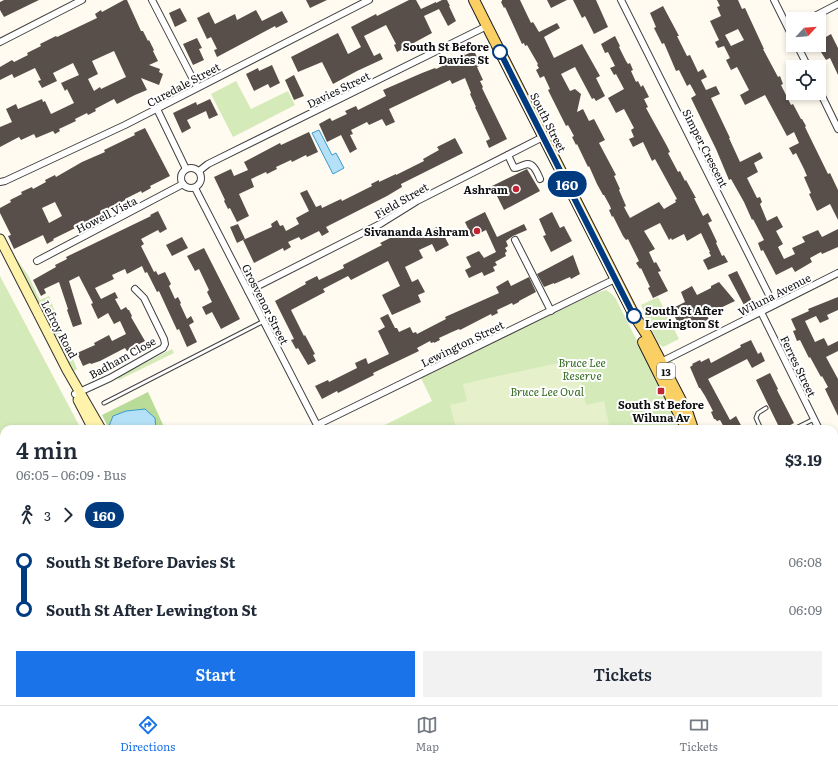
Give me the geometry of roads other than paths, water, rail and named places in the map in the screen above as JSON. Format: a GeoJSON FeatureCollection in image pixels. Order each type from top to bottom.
{"type":"FeatureCollection","features":[{"type":"Feature","properties":{"kind":"main road","name":"South Street"},"geometry":{"type":"LineString","coordinates":[[474,2],[615,279],[634,315],[647,335],[658,364],[685,425]]}},
{"type":"Feature","properties":{"kind":"main road","name":"South Street"},"geometry":{"type":"LineString","coordinates":[[658,364],[688,414],[692,425]]}},
{"type":"Feature","properties":{"kind":"street"},"geometry":{"type":"LineString","coordinates":[[0,42],[82,0]]}},
{"type":"Feature","properties":{"kind":"street"},"geometry":{"type":"LineString","coordinates":[[152,0],[197,88]]}},
{"type":"Feature","properties":{"kind":"street","name":"Curedale Street"},"geometry":{"type":"LineString","coordinates":[[0,186],[3,181],[126,125],[369,0]]}},
{"type":"Feature","properties":{"kind":"street","name":"Simper Crescent"},"geometry":{"type":"LineString","coordinates":[[621,0],[774,305]]}},
{"type":"Feature","properties":{"kind":"street"},"geometry":{"type":"LineString","coordinates":[[774,0],[786,20]]}},
{"type":"Feature","properties":{"kind":"street"},"geometry":{"type":"LineString","coordinates":[[822,12],[838,4]]}},
{"type":"Feature","properties":{"kind":"street","name":"Davies Street"},"geometry":{"type":"LineString","coordinates":[[199,171],[208,164],[486,26]]}},
{"type":"Feature","properties":{"kind":"street"},"geometry":{"type":"LineString","coordinates":[[824,100],[838,129]]}},
{"type":"Feature","properties":{"kind":"street"},"geometry":{"type":"LineString","coordinates":[[157,109],[186,169]]}},
{"type":"Feature","properties":{"kind":"street","name":"Field Street"},"geometry":{"type":"LineString","coordinates":[[248,291],[380,224],[417,201],[543,137]]}},
{"type":"Feature","properties":{"kind":"street"},"geometry":{"type":"LineString","coordinates":[[508,155],[514,168],[525,164],[530,164],[534,167],[540,179]]}},
{"type":"Feature","properties":{"kind":"street"},"geometry":{"type":"LineString","coordinates":[[193,168],[199,171],[202,177],[200,184],[195,188],[189,188],[183,184],[181,179],[182,173],[186,169],[193,168]]}},
{"type":"Feature","properties":{"kind":"street","name":"Howell Vista"},"geometry":{"type":"LineString","coordinates":[[37,261],[161,197],[183,184]]}},
{"type":"Feature","properties":{"kind":"street","name":"Grosvenor Street"},"geometry":{"type":"LineString","coordinates":[[195,188],[317,425]]}},
{"type":"Feature","properties":{"kind":"street","name":"Lefroy Road"},"geometry":{"type":"LineString","coordinates":[[0,239],[92,425]]}},
{"type":"Feature","properties":{"kind":"street"},"geometry":{"type":"LineString","coordinates":[[515,240],[551,311]]}},
{"type":"Feature","properties":{"kind":"street","name":"Lefroy Road"},"geometry":{"type":"LineString","coordinates":[[0,249],[77,393],[98,425]]}},
{"type":"Feature","properties":{"kind":"street","name":"Wiluna Avenue"},"geometry":{"type":"LineString","coordinates":[[658,364],[838,273]]}},
{"type":"Feature","properties":{"kind":"street","name":"Lewington Street"},"geometry":{"type":"LineString","coordinates":[[322,425],[615,279]]}},
{"type":"Feature","properties":{"kind":"street","name":"Badham Close"},"geometry":{"type":"LineString","coordinates":[[77,393],[110,378],[163,348],[165,344],[164,339],[144,298],[135,289]]}},
{"type":"Feature","properties":{"kind":"street","name":"Ferres Street"},"geometry":{"type":"LineString","coordinates":[[762,312],[817,425]]}},
{"type":"Feature","properties":{"kind":"lane"},"geometry":{"type":"LineString","coordinates":[[104,403],[264,321]]}},
{"type":"Feature","properties":{"kind":"lane"},"geometry":{"type":"LineString","coordinates":[[759,425],[756,418],[758,413],[766,408]]}},
{"type":"Feature","properties":{"kind":"lane"},"geometry":{"type":"LineString","coordinates":[[802,425],[814,419]]}},
{"type":"Feature","properties":{"kind":"water"},"geometry":{"type":"Polygon","coordinates":[[[319,130],[332,155],[336,153],[344,168],[333,174],[312,133],[319,130]]]}},
{"type":"Feature","properties":{"kind":"water"},"geometry":{"type":"Polygon","coordinates":[[[145,409],[155,418],[156,425],[109,425],[113,416],[126,411],[145,409]]]}},
{"type":"Feature","properties":{"kind":"place","name":"South St Before Davies St"},"geometry":{"type":"Point","coordinates":[500,52]}},
{"type":"Feature","properties":{"kind":"place","name":"Ashram"},"geometry":{"type":"Point","coordinates":[516,189]}},
{"type":"Feature","properties":{"kind":"place","name":"Sivananda Ashram"},"geometry":{"type":"Point","coordinates":[477,231]}},
{"type":"Feature","properties":{"kind":"place","name":"South St After Lewington St"},"geometry":{"type":"Point","coordinates":[634,316]}},
{"type":"Feature","properties":{"kind":"place","name":"South St Before Wiluna Av"},"geometry":{"type":"Point","coordinates":[661,391]}},
{"type":"Feature","properties":{"kind":"park label","name":"Bruce Lee Reserve"},"geometry":{"type":"Point","coordinates":[582,368]}},
{"type":"Feature","properties":{"kind":"park label","name":"Bruce Lee Oval"},"geometry":{"type":"Point","coordinates":[547,391]}}]}
